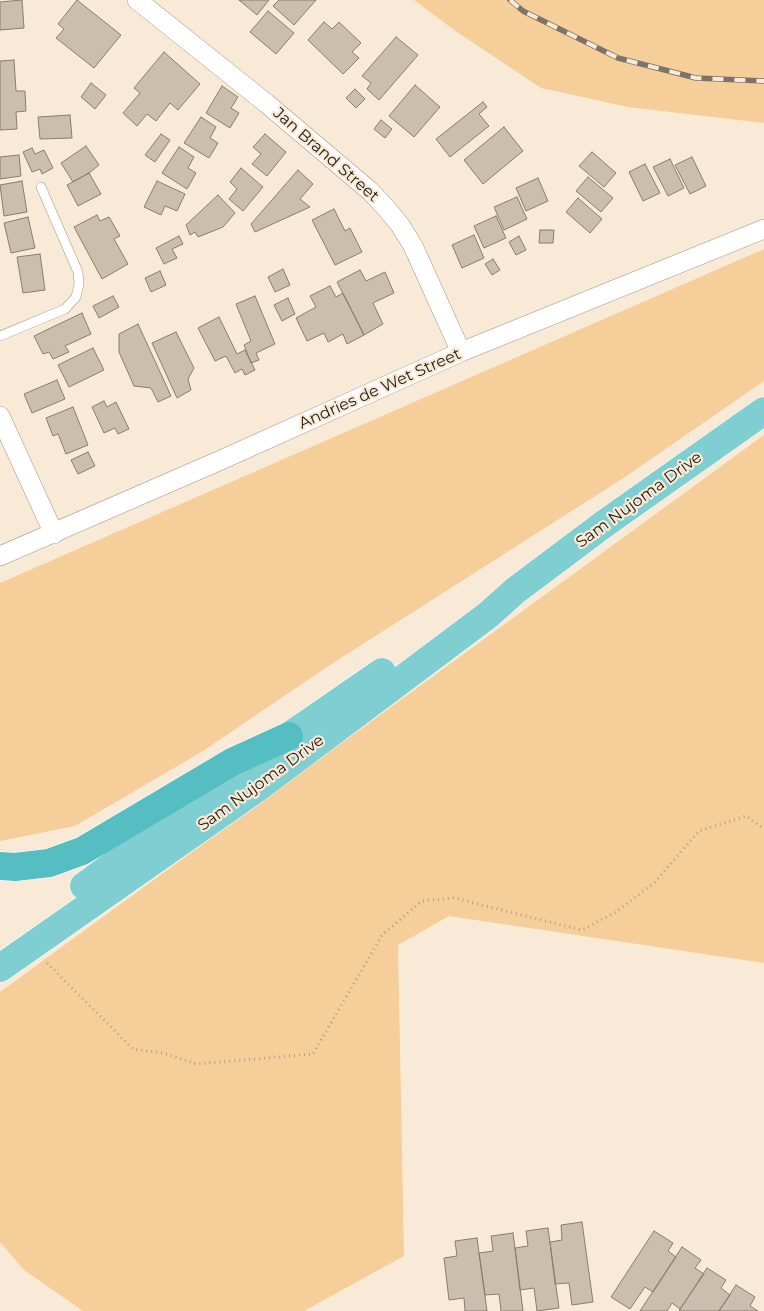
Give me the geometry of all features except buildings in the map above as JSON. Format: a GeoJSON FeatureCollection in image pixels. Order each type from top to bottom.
{"type":"FeatureCollection","features":[{"type":"Feature","properties":{"kind":"highway"},"geometry":{"type":"LineString","coordinates":[[0,866],[15,867],[49,863],[82,851],[232,762],[290,736]]}},
{"type":"Feature","properties":{"kind":"main road","name":"Sam Nujoma Drive"},"geometry":{"type":"LineString","coordinates":[[0,968],[256,789],[488,615],[516,590],[604,524],[764,411]]}},
{"type":"Feature","properties":{"kind":"main road","name":"Sam Nujoma Drive"},"geometry":{"type":"LineString","coordinates":[[0,948],[290,736],[462,617],[516,590]]}},
{"type":"Feature","properties":{"kind":"street","name":"Jan Brand Street"},"geometry":{"type":"LineString","coordinates":[[137,0],[266,103],[370,192],[386,208],[400,225],[413,246],[461,352]]}},
{"type":"Feature","properties":{"kind":"street","name":"Andries de Wet Street"},"geometry":{"type":"LineString","coordinates":[[0,556],[54,534],[461,352],[764,230]]}},
{"type":"Feature","properties":{"kind":"street"},"geometry":{"type":"LineString","coordinates":[[0,416],[54,534]]}},
{"type":"Feature","properties":{"kind":"lane"},"geometry":{"type":"LineString","coordinates":[[0,336],[65,309],[76,297],[79,284],[78,272],[41,187]]}},
{"type":"Feature","properties":{"kind":"path"},"geometry":{"type":"LineString","coordinates":[[30,946],[133,1049],[163,1053],[197,1064],[313,1054],[382,935],[422,902],[454,898],[582,930],[616,912],[655,882],[699,832],[746,816],[764,829]]}},
{"type":"Feature","properties":{"kind":"shaded area"},"geometry":{"type":"Polygon","coordinates":[[[414,0],[764,0],[764,123],[628,107],[541,88],[454,30],[414,0]]]}},
{"type":"Feature","properties":{"kind":"shaded area"},"geometry":{"type":"Polygon","coordinates":[[[764,249],[764,381],[625,477],[330,665],[203,751],[75,826],[0,841],[0,583],[764,249]]]}},
{"type":"Feature","properties":{"kind":"shaded area"},"geometry":{"type":"Polygon","coordinates":[[[764,435],[764,963],[449,916],[398,945],[404,1256],[304,1311],[83,1311],[24,1270],[0,1242],[0,992],[764,435]]]}},
{"type":"Feature","properties":{"kind":"railway"},"geometry":{"type":"LineString","coordinates":[[510,0],[523,11],[618,58],[696,78],[764,81]]}}]}
